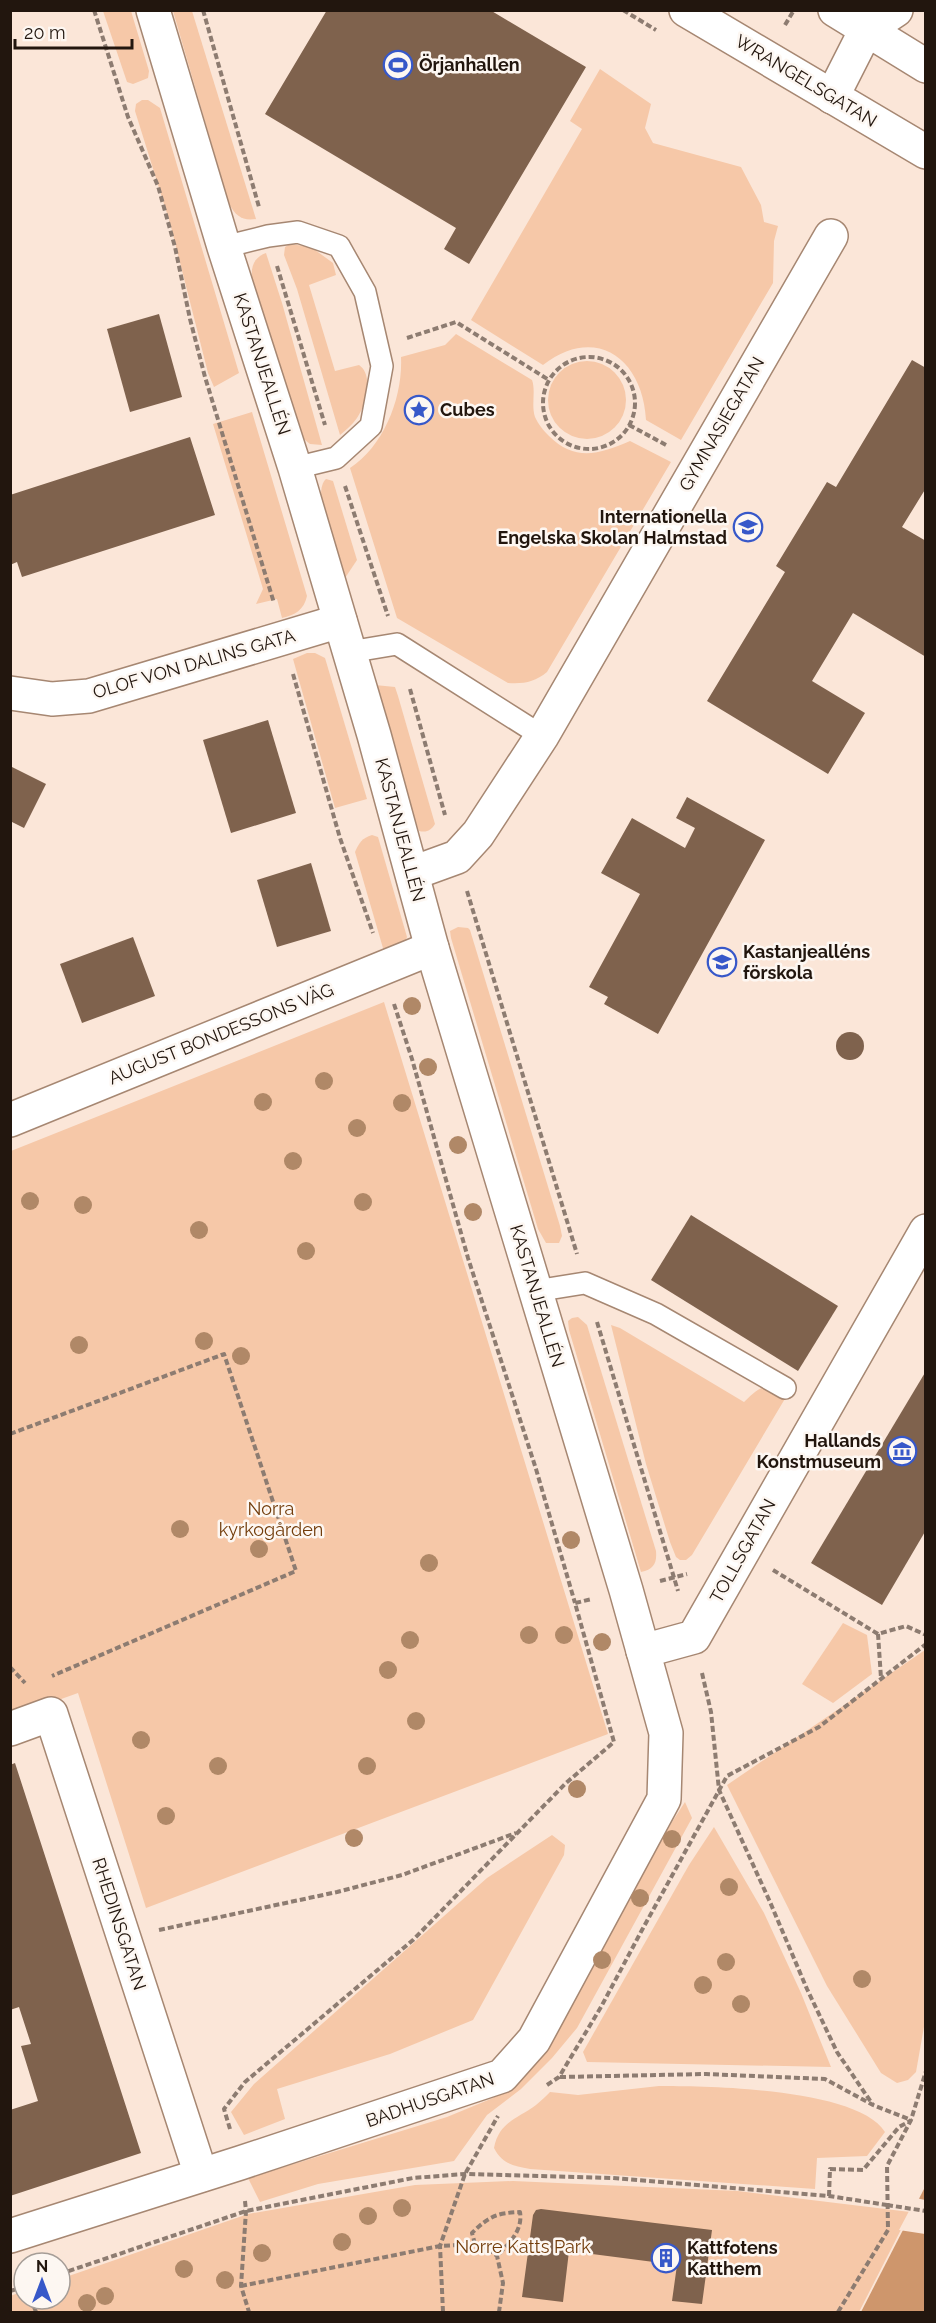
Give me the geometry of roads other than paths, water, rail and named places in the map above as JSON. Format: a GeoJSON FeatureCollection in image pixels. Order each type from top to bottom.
{"type":"FeatureCollection","features":[{"type":"Feature","properties":{"kind":"street","name":"KASTANJEALLÉN"},"geometry":{"type":"LineString","coordinates":[[153,10],[224,247],[296,468],[413,873],[432,948],[643,1651]]}},
{"type":"Feature","properties":{"kind":"street","name":"WRANGELSGATAN"},"geometry":{"type":"LineString","coordinates":[[686,10],[926,153]]}},
{"type":"Feature","properties":{"kind":"street"},"geometry":{"type":"LineString","coordinates":[[835,10],[863,20],[926,66]]}},
{"type":"Feature","properties":{"kind":"street"},"geometry":{"type":"LineString","coordinates":[[863,20],[896,10]]}},
{"type":"Feature","properties":{"kind":"street"},"geometry":{"type":"LineString","coordinates":[[832,97],[863,20]]}},
{"type":"Feature","properties":{"kind":"street","name":"GYMNASIEGATAN"},"geometry":{"type":"LineString","coordinates":[[413,873],[457,857],[478,834],[542,736],[831,236]]}},
{"type":"Feature","properties":{"kind":"street","name":"OLOF VON DALINS GATA"},"geometry":{"type":"LineString","coordinates":[[10,693],[52,699],[90,696],[340,621]]}},
{"type":"Feature","properties":{"kind":"street","name":"AUGUST BONDESSONS VÄG"},"geometry":{"type":"LineString","coordinates":[[10,1120],[432,948]]}},
{"type":"Feature","properties":{"kind":"street","name":"TOLLSGATAN"},"geometry":{"type":"LineString","coordinates":[[643,1651],[694,1637],[926,1231]]}},
{"type":"Feature","properties":{"kind":"street","name":"BADHUSGATAN"},"geometry":{"type":"LineString","coordinates":[[10,2236],[502,2076],[534,2040],[664,1799],[666,1733],[643,1651]]}},
{"type":"Feature","properties":{"kind":"street","name":"RHEDINSGATAN"},"geometry":{"type":"LineString","coordinates":[[10,1729],[51,1714],[201,2175]]}},
{"type":"Feature","properties":{"kind":"lane"},"geometry":{"type":"LineString","coordinates":[[224,247],[268,236],[298,232],[339,246],[365,292],[382,366],[371,426],[336,458],[296,468]]}},
{"type":"Feature","properties":{"kind":"lane"},"geometry":{"type":"LineString","coordinates":[[349,652],[397,644],[542,736]]}},
{"type":"Feature","properties":{"kind":"lane"},"geometry":{"type":"LineString","coordinates":[[536,1292],[585,1283],[656,1314],[785,1388]]}},
{"type":"Feature","properties":{"kind":"place","name":"Örjanhallen"},"geometry":{"type":"Point","coordinates":[398,65]}},
{"type":"Feature","properties":{"kind":"place","name":"Cubes"},"geometry":{"type":"Point","coordinates":[419,410]}},
{"type":"Feature","properties":{"kind":"place","name":"Internationella Engelska Skolan Halmstad"},"geometry":{"type":"Point","coordinates":[748,527]}},
{"type":"Feature","properties":{"kind":"place","name":"Kastanjealléns förskola"},"geometry":{"type":"Point","coordinates":[722,962]}},
{"type":"Feature","properties":{"kind":"place","name":"Hallands Konstmuseum"},"geometry":{"type":"Point","coordinates":[902,1451]}},
{"type":"Feature","properties":{"kind":"place","name":"Kattfotens Katthem"},"geometry":{"type":"Point","coordinates":[666,2258]}},
{"type":"Feature","properties":{"kind":"park label","name":"Norra kyrkogården"},"geometry":{"type":"Point","coordinates":[271,1519]}},
{"type":"Feature","properties":{"kind":"park label","name":"Norre Katts Park"},"geometry":{"type":"Point","coordinates":[523,2247]}}]}
